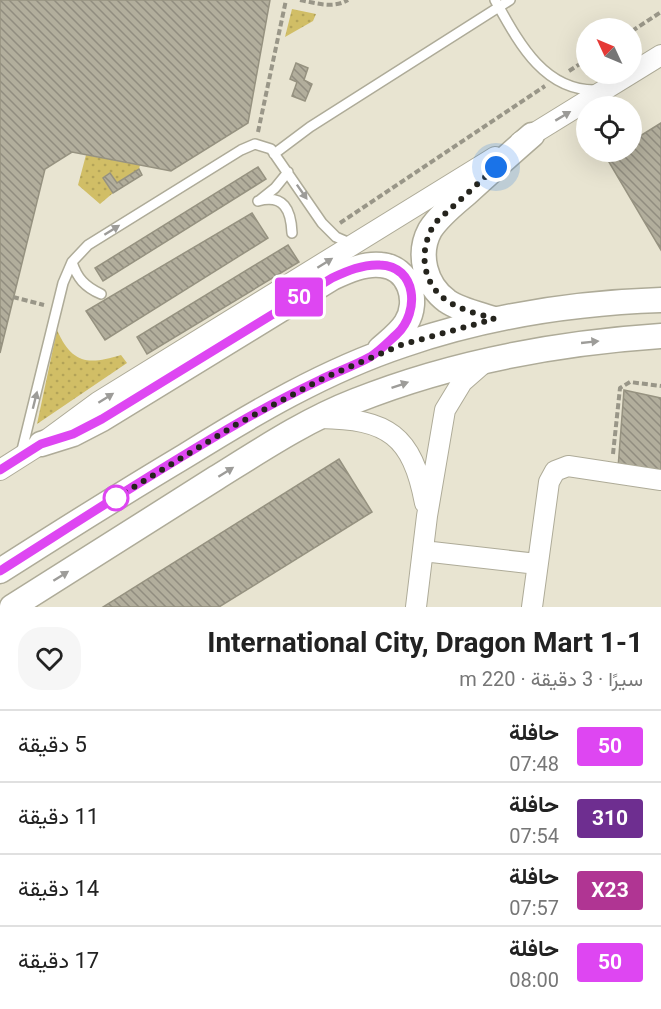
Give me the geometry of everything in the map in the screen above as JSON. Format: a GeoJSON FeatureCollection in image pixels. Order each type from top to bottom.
{"type":"FeatureCollection","features":[{"type":"Feature","properties":{"kind":"street"},"geometry":{"type":"LineString","coordinates":[[0,470],[98,402],[661,55]]}},
{"type":"Feature","properties":{"kind":"street"},"geometry":{"type":"LineString","coordinates":[[494,319],[457,307],[439,294],[427,276],[424,254],[426,243],[429,232],[443,215],[532,135]]}},
{"type":"Feature","properties":{"kind":"street"},"geometry":{"type":"LineString","coordinates":[[31,450],[73,434],[102,419],[332,278],[364,266],[381,265],[394,269],[405,278],[412,291],[413,300],[407,322],[371,357]]}},
{"type":"Feature","properties":{"kind":"street"},"geometry":{"type":"LineString","coordinates":[[0,571],[237,424],[281,399],[371,357],[432,335],[494,319],[588,304],[661,300]]}},
{"type":"Feature","properties":{"kind":"street"},"geometry":{"type":"LineString","coordinates":[[12,607],[318,417],[398,385],[487,360],[570,344],[661,336]]}},
{"type":"Feature","properties":{"kind":"street"},"geometry":{"type":"LineString","coordinates":[[416,607],[427,516],[445,410],[462,382],[487,360]]}},
{"type":"Feature","properties":{"kind":"street"},"geometry":{"type":"LineString","coordinates":[[318,417],[355,419],[383,428],[393,435],[415,464],[427,516]]}},
{"type":"Feature","properties":{"kind":"street"},"geometry":{"type":"LineString","coordinates":[[532,607],[549,482],[555,471],[568,466],[661,480]]}},
{"type":"Feature","properties":{"kind":"street"},"geometry":{"type":"LineString","coordinates":[[423,551],[537,564]]}},
{"type":"Feature","properties":{"kind":"lane"},"geometry":{"type":"LineString","coordinates":[[274,154],[310,127],[497,4],[510,0]]}},
{"type":"Feature","properties":{"kind":"lane"},"geometry":{"type":"LineString","coordinates":[[497,4],[531,58],[555,80],[575,89],[605,90]]}},
{"type":"Feature","properties":{"kind":"lane"},"geometry":{"type":"LineString","coordinates":[[31,450],[63,283],[72,262],[87,245],[241,150],[255,144],[266,146],[274,154],[328,231],[344,242],[354,245]]}},
{"type":"Feature","properties":{"kind":"lane"},"geometry":{"type":"LineString","coordinates":[[288,172],[275,188],[258,201],[267,199],[283,204],[291,219],[292,233]]}},
{"type":"Feature","properties":{"kind":"lane"},"geometry":{"type":"LineString","coordinates":[[72,262],[85,285],[101,294]]}},
{"type":"Feature","properties":{"kind":"path"},"geometry":{"type":"LineString","coordinates":[[255,144],[286,0]]}},
{"type":"Feature","properties":{"kind":"path"},"geometry":{"type":"LineString","coordinates":[[300,0],[333,5],[348,0]]}},
{"type":"Feature","properties":{"kind":"path"},"geometry":{"type":"LineString","coordinates":[[642,24],[661,12]]}},
{"type":"Feature","properties":{"kind":"path"},"geometry":{"type":"LineString","coordinates":[[328,231],[576,66]]}},
{"type":"Feature","properties":{"kind":"path"},"geometry":{"type":"LineString","coordinates":[[13,297],[30,301]]}},
{"type":"Feature","properties":{"kind":"path"},"geometry":{"type":"LineString","coordinates":[[612,472],[620,388],[630,382],[661,386]]}},
{"type":"Feature","properties":{"kind":"shaded area"},"geometry":{"type":"Polygon","coordinates":[[[292,9],[316,14],[313,21],[285,37],[292,9]]]}},
{"type":"Feature","properties":{"kind":"shaded area"},"geometry":{"type":"Polygon","coordinates":[[[86,155],[140,165],[139,169],[117,183],[110,173],[103,178],[113,193],[100,204],[78,185],[86,155]]]}},
{"type":"Feature","properties":{"kind":"shaded area"},"geometry":{"type":"Polygon","coordinates":[[[57,330],[69,350],[82,359],[99,360],[121,355],[127,363],[37,424],[57,330]]]}},
{"type":"Feature","properties":{"kind":"building"},"geometry":{"type":"Polygon","coordinates":[[[0,0],[270,0],[248,123],[171,171],[72,152],[45,169],[0,353],[0,0]]]}},
{"type":"Feature","properties":{"kind":"building"},"geometry":{"type":"Polygon","coordinates":[[[296,63],[308,68],[304,80],[312,84],[305,101],[292,96],[297,82],[290,79],[296,63]]]}},
{"type":"Feature","properties":{"kind":"building"},"geometry":{"type":"Polygon","coordinates":[[[661,123],[661,250],[609,162],[642,162],[642,135],[661,123]]]}},
{"type":"Feature","properties":{"kind":"building"},"geometry":{"type":"Polygon","coordinates":[[[258,167],[266,179],[103,281],[95,268],[258,167]]]}},
{"type":"Feature","properties":{"kind":"building"},"geometry":{"type":"Polygon","coordinates":[[[139,169],[142,175],[113,193],[103,178],[110,173],[117,183],[139,169]]]}},
{"type":"Feature","properties":{"kind":"building"},"geometry":{"type":"Polygon","coordinates":[[[252,213],[268,238],[105,340],[86,311],[252,213]]]}},
{"type":"Feature","properties":{"kind":"building"},"geometry":{"type":"Polygon","coordinates":[[[288,245],[299,262],[147,354],[137,337],[288,245]]]}},
{"type":"Feature","properties":{"kind":"building"},"geometry":{"type":"Polygon","coordinates":[[[624,390],[661,398],[661,471],[618,468],[624,390]]]}},
{"type":"Feature","properties":{"kind":"building"},"geometry":{"type":"Polygon","coordinates":[[[339,459],[372,512],[219,607],[103,607],[339,459]]]}},
{"type":"Feature","properties":{"kind":"bus line","name":"50"},"geometry":{"type":"LineString","coordinates":[[0,470],[41,444],[73,434],[102,419],[257,322],[347,271],[364,266],[387,266],[400,273],[409,284],[413,300],[407,322],[371,357],[281,399],[237,424],[0,571]]}},
{"type":"Feature","properties":{"kind":"route"},"geometry":{"type":"LineString","coordinates":[[116,498],[237,424],[326,377],[401,345],[494,319],[457,307],[439,294],[427,276],[424,254],[429,232],[435,223],[496,167]]}}]}
